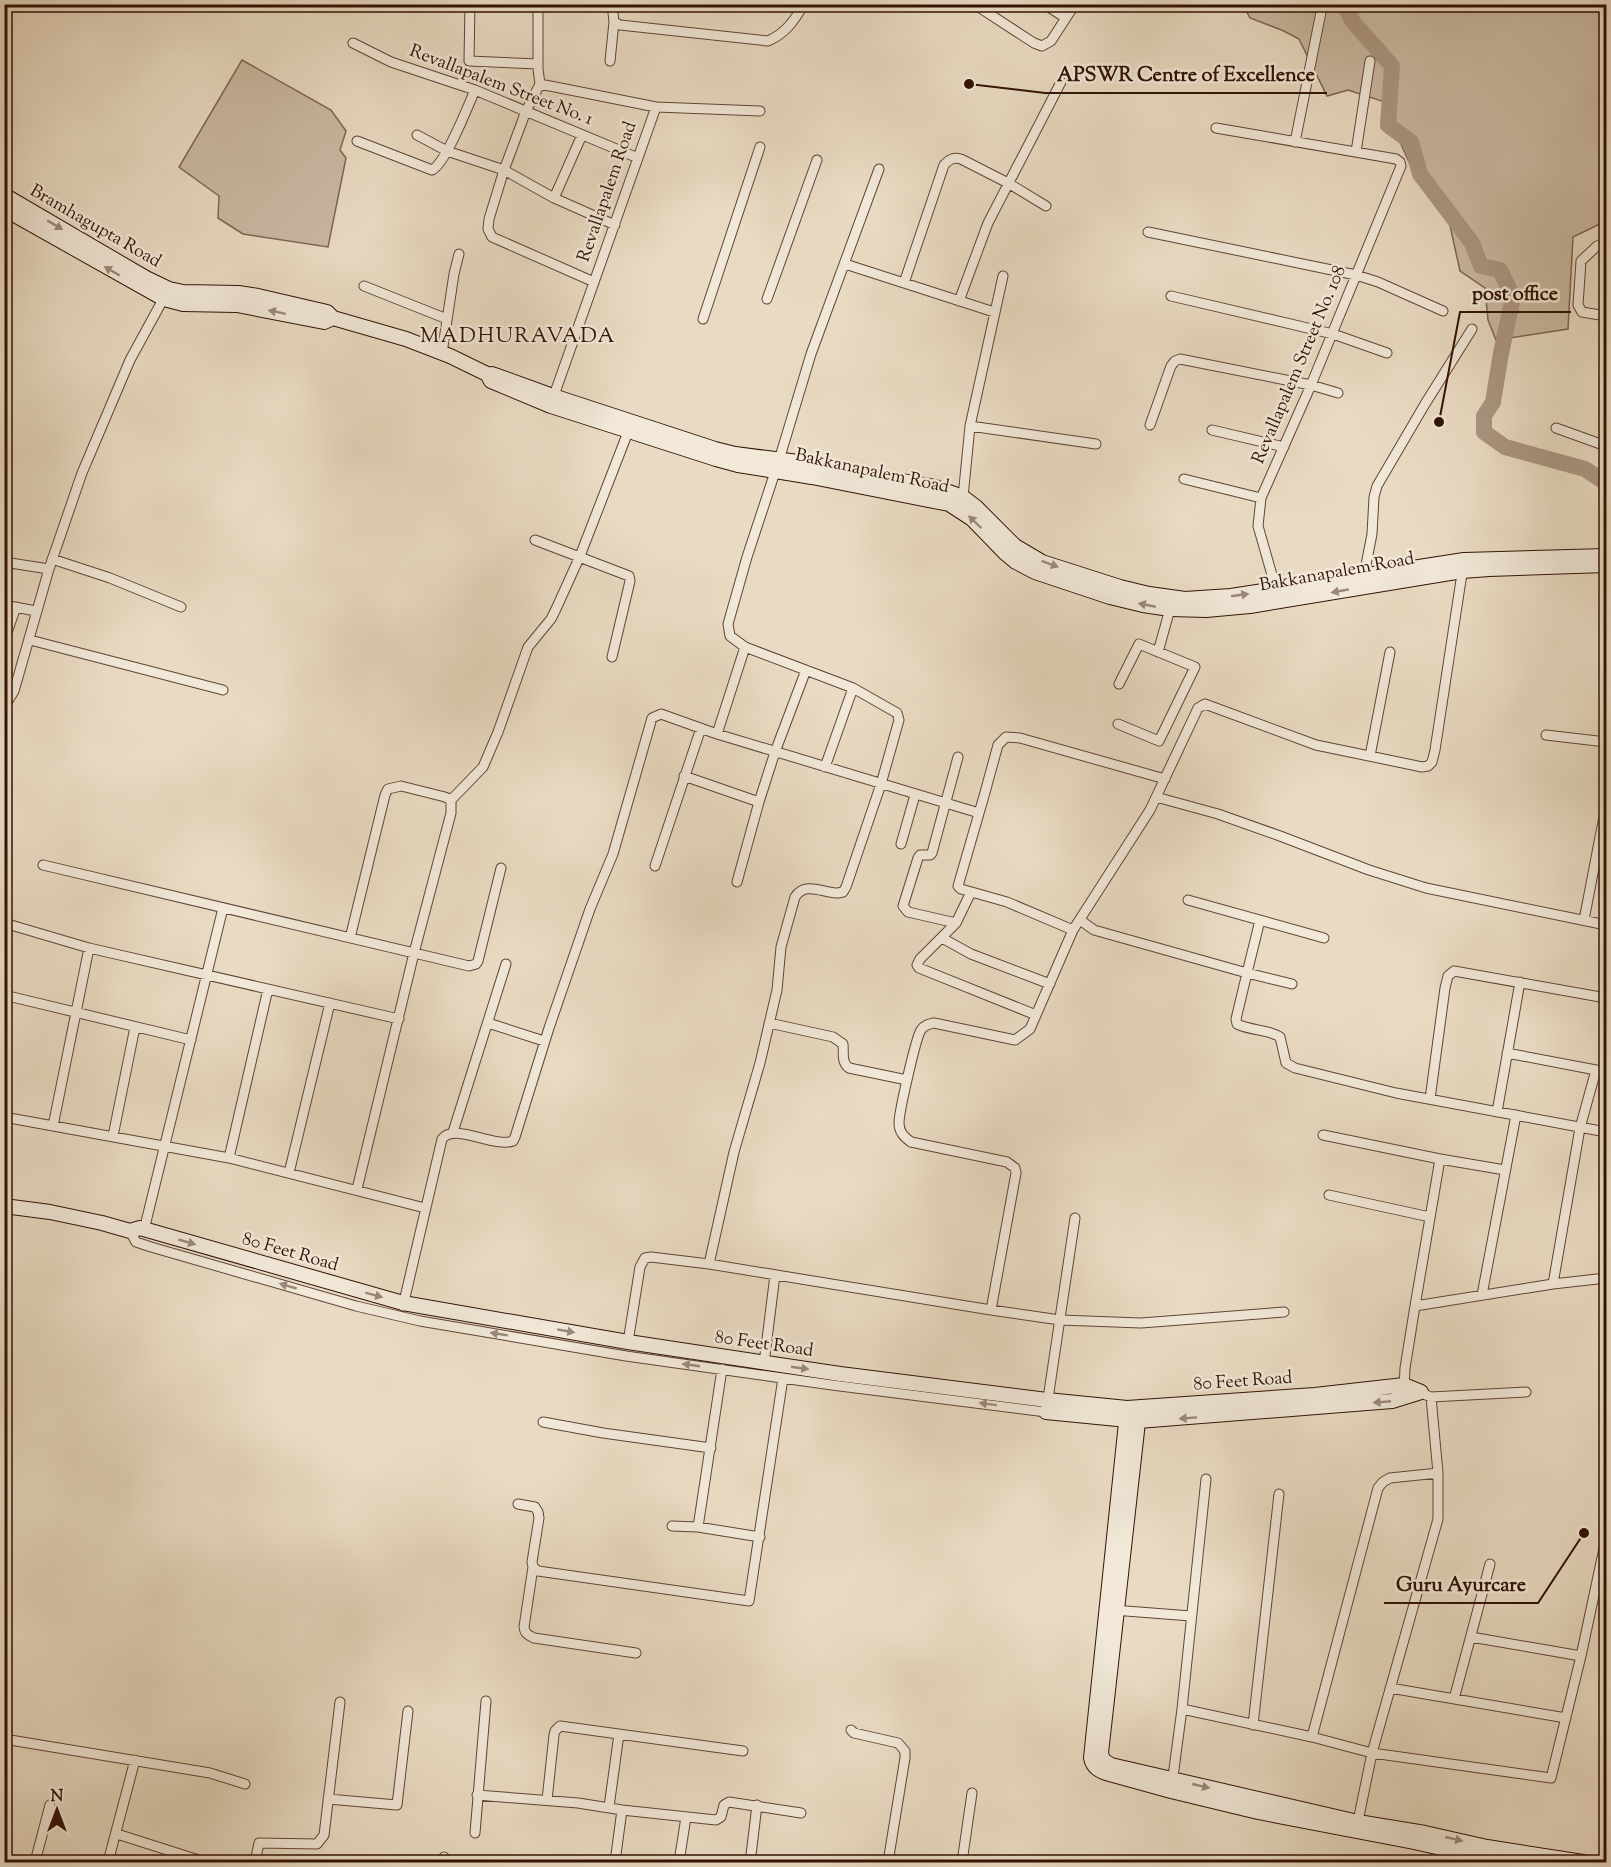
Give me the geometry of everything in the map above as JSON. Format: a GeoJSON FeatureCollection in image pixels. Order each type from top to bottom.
{"type":"FeatureCollection","features":[{"type":"Feature","properties":{"kind":"street"},"geometry":{"type":"LineString","coordinates":[[470,4],[469,61],[538,64]]}},
{"type":"Feature","properties":{"kind":"street"},"geometry":{"type":"LineString","coordinates":[[538,4],[540,84],[526,111],[504,170],[488,229],[492,237],[594,282]]}},
{"type":"Feature","properties":{"kind":"street"},"geometry":{"type":"LineString","coordinates":[[610,61],[614,22],[612,4]]}},
{"type":"Feature","properties":{"kind":"street"},"geometry":{"type":"LineString","coordinates":[[614,22],[620,25],[768,41],[781,36],[804,4]]}},
{"type":"Feature","properties":{"kind":"street"},"geometry":{"type":"LineString","coordinates":[[974,4],[1042,46],[1051,41],[1075,4]]}},
{"type":"Feature","properties":{"kind":"street"},"geometry":{"type":"LineString","coordinates":[[1044,4],[1066,18]]}},
{"type":"Feature","properties":{"kind":"street"},"geometry":{"type":"LineString","coordinates":[[1295,142],[1321,12]]}},
{"type":"Feature","properties":{"kind":"street","name":"Revallapalem Street No. 1"},"geometry":{"type":"LineString","coordinates":[[353,43],[391,62],[476,90],[638,158]]}},
{"type":"Feature","properties":{"kind":"street"},"geometry":{"type":"LineString","coordinates":[[1216,128],[1356,152],[1371,61]]}},
{"type":"Feature","properties":{"kind":"street"},"geometry":{"type":"LineString","coordinates":[[959,300],[988,223],[1061,82]]}},
{"type":"Feature","properties":{"kind":"street","name":"Revallapalem Road"},"geometry":{"type":"LineString","coordinates":[[540,84],[656,107],[552,401]]}},
{"type":"Feature","properties":{"kind":"street"},"geometry":{"type":"LineString","coordinates":[[357,141],[432,170],[436,168],[447,151],[476,90]]}},
{"type":"Feature","properties":{"kind":"street"},"geometry":{"type":"LineString","coordinates":[[656,107],[760,111]]}},
{"type":"Feature","properties":{"kind":"street"},"geometry":{"type":"LineString","coordinates":[[417,135],[447,151],[504,170],[554,198],[615,225]]}},
{"type":"Feature","properties":{"kind":"street"},"geometry":{"type":"LineString","coordinates":[[554,198],[582,135]]}},
{"type":"Feature","properties":{"kind":"street"},"geometry":{"type":"LineString","coordinates":[[703,319],[760,147]]}},
{"type":"Feature","properties":{"kind":"street","name":"Revallapalem Street No. 108"},"geometry":{"type":"LineString","coordinates":[[1276,589],[1258,526],[1261,498],[1311,385],[1400,171],[1400,162],[1396,159],[1356,152]]}},
{"type":"Feature","properties":{"kind":"street"},"geometry":{"type":"LineString","coordinates":[[904,283],[944,165],[949,160],[961,159],[1047,206]]}},
{"type":"Feature","properties":{"kind":"street"},"geometry":{"type":"LineString","coordinates":[[767,298],[817,160]]}},
{"type":"Feature","properties":{"kind":"street"},"geometry":{"type":"LineString","coordinates":[[709,1264],[734,1152],[760,1063],[777,990],[781,947],[795,897],[798,892],[808,888],[833,893],[843,892],[846,887],[899,720],[897,713],[853,688],[746,647],[730,636],[728,624],[811,354],[879,169]]}},
{"type":"Feature","properties":{"kind":"street","name":"Bramhagupta Road"},"geometry":{"type":"LineString","coordinates":[[4,195],[146,278],[166,294]]}},
{"type":"Feature","properties":{"kind":"street","name":"Bramhagupta Road"},"geometry":{"type":"LineString","coordinates":[[4,209],[166,294]]}},
{"type":"Feature","properties":{"kind":"street"},"geometry":{"type":"LineString","coordinates":[[1148,232],[1356,275],[1378,282],[1443,311]]}},
{"type":"Feature","properties":{"kind":"street"},"geometry":{"type":"LineString","coordinates":[[1606,243],[1597,246],[1581,261],[1578,305],[1582,312],[1606,316]]}},
{"type":"Feature","properties":{"kind":"street"},"geometry":{"type":"LineString","coordinates":[[442,353],[459,254]]}},
{"type":"Feature","properties":{"kind":"street"},"geometry":{"type":"LineString","coordinates":[[845,264],[994,312]]}},
{"type":"Feature","properties":{"kind":"street"},"geometry":{"type":"LineString","coordinates":[[963,497],[970,426],[1003,276]]}},
{"type":"Feature","properties":{"kind":"street"},"geometry":{"type":"LineString","coordinates":[[364,286],[447,319]]}},
{"type":"Feature","properties":{"kind":"street","name":"Bakkanapalem Road"},"geometry":{"type":"LineString","coordinates":[[166,294],[238,293],[327,312],[333,318],[397,336],[442,353],[487,374],[491,381],[521,395],[552,401],[628,432],[738,465],[777,465],[949,504],[972,519],[1016,562],[1035,572],[1110,597],[1170,609],[1206,610],[1250,606],[1463,566],[1489,569],[1606,565]]}},
{"type":"Feature","properties":{"kind":"street"},"geometry":{"type":"LineString","coordinates":[[4,706],[14,691],[52,559],[82,473],[129,360],[166,294]]}},
{"type":"Feature","properties":{"kind":"street"},"geometry":{"type":"LineString","coordinates":[[1171,296],[1332,334],[1387,353]]}},
{"type":"Feature","properties":{"kind":"street"},"geometry":{"type":"LineString","coordinates":[[1364,575],[1373,527],[1374,497],[1386,469],[1472,329]]}},
{"type":"Feature","properties":{"kind":"street"},"geometry":{"type":"LineString","coordinates":[[1150,425],[1171,366],[1180,359],[1311,385],[1338,393]]}},
{"type":"Feature","properties":{"kind":"street"},"geometry":{"type":"LineString","coordinates":[[552,401],[777,465],[935,487],[963,497],[1015,546],[1042,562],[1087,578],[1149,594],[1185,599],[1231,596],[1364,575],[1463,566],[1510,557],[1606,556]]}},
{"type":"Feature","properties":{"kind":"street"},"geometry":{"type":"LineString","coordinates":[[970,426],[1096,444]]}},
{"type":"Feature","properties":{"kind":"street"},"geometry":{"type":"LineString","coordinates":[[1556,428],[1606,446]]}},
{"type":"Feature","properties":{"kind":"street"},"geometry":{"type":"LineString","coordinates":[[1212,430],[1285,443]]}},
{"type":"Feature","properties":{"kind":"street"},"geometry":{"type":"LineString","coordinates":[[357,1190],[414,953],[452,813],[452,800],[483,767],[528,647],[551,620],[580,556],[628,432]]}},
{"type":"Feature","properties":{"kind":"street"},"geometry":{"type":"LineString","coordinates":[[1184,479],[1261,498]]}},
{"type":"Feature","properties":{"kind":"street"},"geometry":{"type":"LineString","coordinates":[[535,540],[630,576],[612,657]]}},
{"type":"Feature","properties":{"kind":"street"},"geometry":{"type":"LineString","coordinates":[[52,559],[110,578],[182,607]]}},
{"type":"Feature","properties":{"kind":"street"},"geometry":{"type":"LineString","coordinates":[[4,562],[49,569]]}},
{"type":"Feature","properties":{"kind":"street"},"geometry":{"type":"LineString","coordinates":[[991,1310],[1016,1173],[1015,1168],[1007,1162],[911,1142],[904,1138],[899,1122],[920,1032],[927,1025],[934,1023],[1015,1040],[1030,1029],[1073,930],[1150,810],[1198,708],[1205,704],[1317,745],[1428,766],[1432,762],[1435,750],[1463,566]]}},
{"type":"Feature","properties":{"kind":"street"},"geometry":{"type":"LineString","coordinates":[[4,605],[36,611]]}},
{"type":"Feature","properties":{"kind":"street"},"geometry":{"type":"LineString","coordinates":[[4,641],[16,607]]}},
{"type":"Feature","properties":{"kind":"street"},"geometry":{"type":"LineString","coordinates":[[1158,652],[1170,609]]}},
{"type":"Feature","properties":{"kind":"street"},"geometry":{"type":"LineString","coordinates":[[30,640],[222,690]]}},
{"type":"Feature","properties":{"kind":"street"},"geometry":{"type":"LineString","coordinates":[[1118,724],[1159,741],[1195,667],[1139,644],[1119,684]]}},
{"type":"Feature","properties":{"kind":"street"},"geometry":{"type":"LineString","coordinates":[[717,734],[746,647]]}},
{"type":"Feature","properties":{"kind":"street"},"geometry":{"type":"LineString","coordinates":[[1370,756],[1390,652]]}},
{"type":"Feature","properties":{"kind":"street"},"geometry":{"type":"LineString","coordinates":[[737,882],[775,752],[806,670]]}},
{"type":"Feature","properties":{"kind":"street"},"geometry":{"type":"LineString","coordinates":[[825,767],[853,688]]}},
{"type":"Feature","properties":{"kind":"street"},"geometry":{"type":"LineString","coordinates":[[979,813],[717,734],[661,714],[656,715],[650,723],[613,854],[590,909],[544,1041],[515,1137],[513,1141],[503,1143],[453,1132],[442,1139],[402,1310],[420,1322],[626,1356],[783,1378],[1047,1406],[1076,1218]]}},
{"type":"Feature","properties":{"kind":"street"},"geometry":{"type":"LineString","coordinates":[[655,866],[700,728]]}},
{"type":"Feature","properties":{"kind":"street"},"geometry":{"type":"LineString","coordinates":[[1546,735],[1606,742]]}},
{"type":"Feature","properties":{"kind":"street"},"geometry":{"type":"LineString","coordinates":[[1073,930],[1007,902],[961,889],[958,886],[998,744],[1006,737],[1020,738],[1165,778]]}},
{"type":"Feature","properties":{"kind":"street"},"geometry":{"type":"LineString","coordinates":[[956,923],[908,912],[903,906],[918,858],[920,855],[932,854],[958,758]]}},
{"type":"Feature","properties":{"kind":"street"},"geometry":{"type":"LineString","coordinates":[[684,776],[759,802]]}},
{"type":"Feature","properties":{"kind":"street"},"geometry":{"type":"LineString","coordinates":[[350,938],[384,795],[388,789],[401,786],[452,800]]}},
{"type":"Feature","properties":{"kind":"street"},"geometry":{"type":"LineString","coordinates":[[901,844],[915,795]]}},
{"type":"Feature","properties":{"kind":"street"},"geometry":{"type":"LineString","coordinates":[[1156,797],[1218,814],[1369,870],[1425,888],[1606,925]]}},
{"type":"Feature","properties":{"kind":"street"},"geometry":{"type":"LineString","coordinates":[[1584,920],[1603,843],[1606,807]]}},
{"type":"Feature","properties":{"kind":"street"},"geometry":{"type":"LineString","coordinates":[[43,865],[469,966],[476,964],[501,868]]}},
{"type":"Feature","properties":{"kind":"street"},"geometry":{"type":"LineString","coordinates":[[971,892],[956,923],[920,959],[917,965],[919,968],[1036,1016]]}},
{"type":"Feature","properties":{"kind":"street"},"geometry":{"type":"LineString","coordinates":[[1188,900],[1324,938]]}},
{"type":"Feature","properties":{"kind":"street"},"geometry":{"type":"LineString","coordinates":[[137,1230],[164,1146],[223,908]]}},
{"type":"Feature","properties":{"kind":"street"},"geometry":{"type":"LineString","coordinates":[[1080,920],[1094,930],[1292,984]]}},
{"type":"Feature","properties":{"kind":"street"},"geometry":{"type":"LineString","coordinates":[[1260,920],[1236,1019],[1237,1024],[1248,1029],[1275,1034],[1280,1038],[1286,1063],[1295,1068],[1396,1093],[1606,1132]]}},
{"type":"Feature","properties":{"kind":"street"},"geometry":{"type":"LineString","coordinates":[[4,923],[89,948],[399,1019]]}},
{"type":"Feature","properties":{"kind":"street"},"geometry":{"type":"LineString","coordinates":[[942,938],[971,954],[1050,984]]}},
{"type":"Feature","properties":{"kind":"street"},"geometry":{"type":"LineString","coordinates":[[53,1126],[89,948]]}},
{"type":"Feature","properties":{"kind":"street"},"geometry":{"type":"LineString","coordinates":[[453,1132],[506,964]]}},
{"type":"Feature","properties":{"kind":"street"},"geometry":{"type":"LineString","coordinates":[[1430,1099],[1448,976],[1455,971],[1606,998]]}},
{"type":"Feature","properties":{"kind":"street"},"geometry":{"type":"LineString","coordinates":[[1497,1112],[1520,982]]}},
{"type":"Feature","properties":{"kind":"street"},"geometry":{"type":"LineString","coordinates":[[229,1158],[268,989]]}},
{"type":"Feature","properties":{"kind":"street"},"geometry":{"type":"LineString","coordinates":[[4,995],[191,1040]]}},
{"type":"Feature","properties":{"kind":"street"},"geometry":{"type":"LineString","coordinates":[[289,1173],[330,1003]]}},
{"type":"Feature","properties":{"kind":"street"},"geometry":{"type":"LineString","coordinates":[[488,1023],[544,1041]]}},
{"type":"Feature","properties":{"kind":"street"},"geometry":{"type":"LineString","coordinates":[[769,1023],[833,1037],[843,1044],[843,1060],[849,1068],[907,1080]]}},
{"type":"Feature","properties":{"kind":"street"},"geometry":{"type":"LineString","coordinates":[[113,1136],[135,1027]]}},
{"type":"Feature","properties":{"kind":"street"},"geometry":{"type":"LineString","coordinates":[[1507,1053],[1606,1071]]}},
{"type":"Feature","properties":{"kind":"street"},"geometry":{"type":"LineString","coordinates":[[1553,1284],[1580,1128],[1596,1070]]}},
{"type":"Feature","properties":{"kind":"street"},"geometry":{"type":"LineString","coordinates":[[1482,1295],[1516,1115]]}},
{"type":"Feature","properties":{"kind":"street"},"geometry":{"type":"LineString","coordinates":[[4,1117],[229,1158],[425,1208]]}},
{"type":"Feature","properties":{"kind":"street"},"geometry":{"type":"LineString","coordinates":[[1323,1135],[1505,1170]]}},
{"type":"Feature","properties":{"kind":"street"},"geometry":{"type":"LineString","coordinates":[[1440,1159],[1415,1306],[1404,1391],[1426,1395],[1526,1392]]}},
{"type":"Feature","properties":{"kind":"street"},"geometry":{"type":"LineString","coordinates":[[1329,1195],[1430,1217]]}},
{"type":"Feature","properties":{"kind":"street","name":"80 Feet Road"},"geometry":{"type":"LineString","coordinates":[[4,1206],[50,1212],[137,1230],[402,1310],[1047,1406],[1133,1414],[1315,1395],[1404,1391]]}},
{"type":"Feature","properties":{"kind":"street"},"geometry":{"type":"LineString","coordinates":[[628,1342],[640,1267],[645,1258],[651,1257],[709,1264],[1060,1320],[1141,1323],[1284,1312]]}},
{"type":"Feature","properties":{"kind":"street"},"geometry":{"type":"LineString","coordinates":[[764,1363],[775,1275]]}},
{"type":"Feature","properties":{"kind":"street"},"geometry":{"type":"LineString","coordinates":[[1415,1306],[1606,1278]]}},
{"type":"Feature","properties":{"kind":"street"},"geometry":{"type":"LineString","coordinates":[[698,1527],[722,1369]]}},
{"type":"Feature","properties":{"kind":"street"},"geometry":{"type":"LineString","coordinates":[[533,1567],[545,1574],[749,1601],[783,1378]]}},
{"type":"Feature","properties":{"kind":"street"},"geometry":{"type":"LineString","coordinates":[[1357,1827],[1372,1753],[1438,1519],[1438,1473],[1426,1395]]}},
{"type":"Feature","properties":{"kind":"street"},"geometry":{"type":"LineString","coordinates":[[1133,1414],[1112,1610],[1091,1758],[1093,1765],[1100,1771],[1172,1786],[1258,1812],[1357,1827],[1425,1833],[1582,1863]]}},
{"type":"Feature","properties":{"kind":"street"},"geometry":{"type":"LineString","coordinates":[[543,1422],[711,1448]]}},
{"type":"Feature","properties":{"kind":"street"},"geometry":{"type":"LineString","coordinates":[[1312,1737],[1378,1488],[1390,1478],[1438,1473]]}},
{"type":"Feature","properties":{"kind":"street"},"geometry":{"type":"LineString","coordinates":[[1172,1786],[1206,1479]]}},
{"type":"Feature","properties":{"kind":"street"},"geometry":{"type":"LineString","coordinates":[[1253,1725],[1279,1494]]}},
{"type":"Feature","properties":{"kind":"street"},"geometry":{"type":"LineString","coordinates":[[518,1504],[535,1507],[539,1518],[525,1632],[534,1638],[636,1653]]}},
{"type":"Feature","properties":{"kind":"street"},"geometry":{"type":"LineString","coordinates":[[672,1526],[698,1527],[760,1536]]}},
{"type":"Feature","properties":{"kind":"street"},"geometry":{"type":"LineString","coordinates":[[1182,1709],[1312,1737],[1372,1753],[1551,1778],[1581,1656],[1606,1539]]}},
{"type":"Feature","properties":{"kind":"street"},"geometry":{"type":"LineString","coordinates":[[1454,1699],[1490,1564]]}},
{"type":"Feature","properties":{"kind":"street"},"geometry":{"type":"LineString","coordinates":[[1112,1610],[1191,1616]]}},
{"type":"Feature","properties":{"kind":"street"},"geometry":{"type":"LineString","coordinates":[[1471,1637],[1581,1656]]}},
{"type":"Feature","properties":{"kind":"street"},"geometry":{"type":"LineString","coordinates":[[1390,1688],[1566,1718]]}},
{"type":"Feature","properties":{"kind":"street"},"geometry":{"type":"LineString","coordinates":[[475,1833],[486,1701]]}},
{"type":"Feature","properties":{"kind":"street"},"geometry":{"type":"LineString","coordinates":[[255,1863],[259,1843],[317,1844],[324,1835],[340,1702]]}},
{"type":"Feature","properties":{"kind":"street"},"geometry":{"type":"LineString","coordinates":[[328,1799],[398,1805],[408,1711]]}},
{"type":"Feature","properties":{"kind":"street"},"geometry":{"type":"LineString","coordinates":[[547,1800],[554,1735],[557,1728],[564,1726],[743,1751]]}},
{"type":"Feature","properties":{"kind":"street"},"geometry":{"type":"LineString","coordinates":[[851,1730],[854,1733],[898,1743],[905,1751],[888,1863]]}},
{"type":"Feature","properties":{"kind":"street"},"geometry":{"type":"LineString","coordinates":[[609,1808],[619,1734]]}},
{"type":"Feature","properties":{"kind":"street"},"geometry":{"type":"LineString","coordinates":[[4,1738],[210,1773],[245,1784]]}},
{"type":"Feature","properties":{"kind":"street"},"geometry":{"type":"LineString","coordinates":[[108,1863],[135,1760]]}},
{"type":"Feature","properties":{"kind":"street"},"geometry":{"type":"LineString","coordinates":[[962,1863],[972,1793]]}},
{"type":"Feature","properties":{"kind":"street"},"geometry":{"type":"LineString","coordinates":[[477,1795],[547,1800],[686,1818],[719,1820],[724,1805],[729,1802],[801,1813]]}},
{"type":"Feature","properties":{"kind":"street"},"geometry":{"type":"LineString","coordinates":[[35,1863],[50,1805]]}},
{"type":"Feature","properties":{"kind":"street"},"geometry":{"type":"LineString","coordinates":[[756,1863],[751,1855],[757,1805]]}},
{"type":"Feature","properties":{"kind":"street"},"geometry":{"type":"LineString","coordinates":[[615,1863],[622,1810]]}},
{"type":"Feature","properties":{"kind":"street"},"geometry":{"type":"LineString","coordinates":[[679,1863],[686,1818]]}},
{"type":"Feature","properties":{"kind":"street"},"geometry":{"type":"LineString","coordinates":[[1357,1827],[1519,1863]]}},
{"type":"Feature","properties":{"kind":"street"},"geometry":{"type":"LineString","coordinates":[[117,1834],[205,1863]]}},
{"type":"Feature","properties":{"kind":"shaded area"},"geometry":{"type":"Polygon","coordinates":[[[1243,5],[1606,5],[1606,221],[1573,237],[1568,329],[1496,340],[1488,320],[1485,288],[1460,271],[1449,221],[1433,202],[1408,160],[1382,101],[1348,90],[1327,96],[1299,39],[1250,18],[1243,5]]]}},
{"type":"Feature","properties":{"kind":"shaded area"},"geometry":{"type":"Polygon","coordinates":[[[242,60],[331,110],[346,131],[340,150],[346,158],[328,247],[243,234],[218,218],[219,196],[179,167],[242,60]]]}},
{"type":"Feature","properties":{"kind":"waterway"},"geometry":{"type":"LineString","coordinates":[[1344,4],[1353,22],[1392,66],[1388,125],[1411,142],[1420,174],[1472,243],[1481,266],[1500,270],[1513,297],[1493,402],[1484,416],[1484,432],[1505,447],[1585,469],[1606,483]]}},
{"type":"Feature","properties":{"kind":"place","name":"APSWR Centre of Excellence"},"geometry":{"type":"Point","coordinates":[969,84]}},
{"type":"Feature","properties":{"kind":"place","name":"post office"},"geometry":{"type":"Point","coordinates":[1439,422]}},
{"type":"Feature","properties":{"kind":"place","name":"Guru Ayurcare"},"geometry":{"type":"Point","coordinates":[1584,1533]}},
{"type":"Feature","properties":{"kind":"district","name":"MADHURAVADA"},"geometry":{"type":"Point","coordinates":[518,337]}}]}
